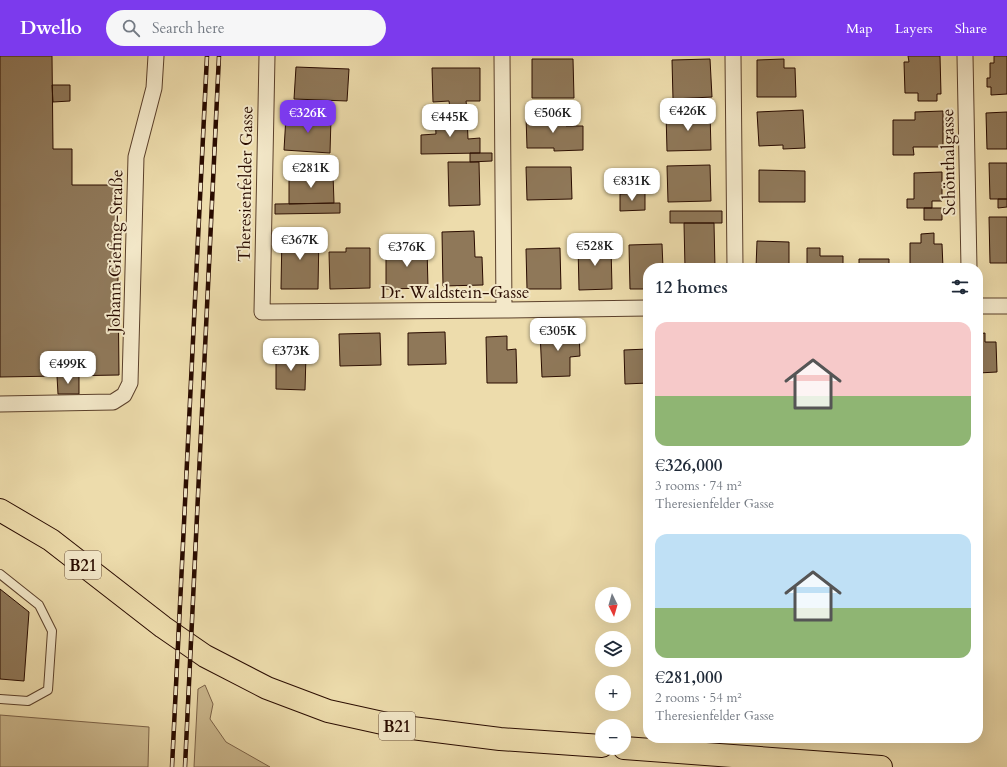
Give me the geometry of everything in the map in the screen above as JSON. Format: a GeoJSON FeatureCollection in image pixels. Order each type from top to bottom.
{"type":"FeatureCollection","features":[{"type":"Feature","properties":{"kind":"main road","name":"B21"},"geometry":{"type":"LineString","coordinates":[[0,510],[50,540],[157,622],[205,656],[267,688],[328,711],[396,726],[500,739],[595,746]]}},
{"type":"Feature","properties":{"kind":"main road"},"geometry":{"type":"LineString","coordinates":[[631,749],[881,767]]}},
{"type":"Feature","properties":{"kind":"street","name":"Johann Giefing-Straße"},"geometry":{"type":"LineString","coordinates":[[0,404],[113,402],[124,395],[130,383],[136,157],[154,88],[156,56]]}},
{"type":"Feature","properties":{"kind":"street","name":"Theresienfelder Gasse"},"geometry":{"type":"LineString","coordinates":[[262,312],[267,56]]}},
{"type":"Feature","properties":{"kind":"street"},"geometry":{"type":"LineString","coordinates":[[502,56],[504,310]]}},
{"type":"Feature","properties":{"kind":"street"},"geometry":{"type":"LineString","coordinates":[[733,56],[735,263]]}},
{"type":"Feature","properties":{"kind":"street","name":"Schönthalgasse"},"geometry":{"type":"LineString","coordinates":[[965,56],[969,263]]}},
{"type":"Feature","properties":{"kind":"street"},"geometry":{"type":"LineString","coordinates":[[983,306],[1007,306]]}},
{"type":"Feature","properties":{"kind":"street","name":"Dr. Waldstein-Gasse"},"geometry":{"type":"LineString","coordinates":[[262,312],[643,308]]}},
{"type":"Feature","properties":{"kind":"lane"},"geometry":{"type":"LineString","coordinates":[[0,574],[39,605],[52,631],[48,690],[28,701],[0,699]]}},
{"type":"Feature","properties":{"kind":"shaded area"},"geometry":{"type":"Polygon","coordinates":[[[205,685],[213,704],[210,719],[226,742],[270,767],[194,767],[198,689],[205,685]]]}},
{"type":"Feature","properties":{"kind":"shaded area"},"geometry":{"type":"Polygon","coordinates":[[[0,715],[149,727],[148,767],[0,767],[0,715]]]}},
{"type":"Feature","properties":{"kind":"building"},"geometry":{"type":"Polygon","coordinates":[[[0,56],[52,56],[53,149],[72,149],[72,185],[117,185],[119,375],[0,377],[0,56]]]}},
{"type":"Feature","properties":{"kind":"building"},"geometry":{"type":"Polygon","coordinates":[[[908,56],[940,56],[941,94],[937,94],[937,101],[918,101],[918,93],[905,93],[904,62],[909,62],[908,56]]]}},
{"type":"Feature","properties":{"kind":"building"},"geometry":{"type":"Polygon","coordinates":[[[994,56],[1007,56],[1007,94],[991,95],[991,87],[987,87],[987,78],[990,78],[990,63],[994,63],[994,56]]]}},
{"type":"Feature","properties":{"kind":"building"},"geometry":{"type":"Polygon","coordinates":[[[532,59],[573,59],[574,98],[532,98],[532,59]]]}},
{"type":"Feature","properties":{"kind":"building"},"geometry":{"type":"Polygon","coordinates":[[[710,59],[712,97],[673,99],[672,60],[710,59]]]}},
{"type":"Feature","properties":{"kind":"building"},"geometry":{"type":"Polygon","coordinates":[[[784,59],[784,68],[795,68],[796,97],[757,97],[757,60],[784,59]]]}},
{"type":"Feature","properties":{"kind":"building"},"geometry":{"type":"Polygon","coordinates":[[[296,67],[349,69],[347,101],[294,99],[296,67]]]}},
{"type":"Feature","properties":{"kind":"building"},"geometry":{"type":"Polygon","coordinates":[[[432,68],[480,68],[480,101],[466,101],[467,109],[450,109],[449,101],[433,102],[432,68]]]}},
{"type":"Feature","properties":{"kind":"building"},"geometry":{"type":"Polygon","coordinates":[[[52,85],[70,85],[70,101],[53,102],[52,85]]]}},
{"type":"Feature","properties":{"kind":"building"},"geometry":{"type":"Polygon","coordinates":[[[803,110],[805,148],[783,149],[783,145],[759,146],[757,112],[803,110]]]}},
{"type":"Feature","properties":{"kind":"building"},"geometry":{"type":"Polygon","coordinates":[[[943,111],[943,147],[913,147],[914,155],[893,155],[893,120],[915,120],[915,112],[943,111]]]}},
{"type":"Feature","properties":{"kind":"building"},"geometry":{"type":"Polygon","coordinates":[[[710,112],[711,150],[667,151],[666,113],[710,112]]]}},
{"type":"Feature","properties":{"kind":"building"},"geometry":{"type":"Polygon","coordinates":[[[1007,112],[1007,149],[987,149],[986,113],[1007,112]]]}},
{"type":"Feature","properties":{"kind":"building"},"geometry":{"type":"Polygon","coordinates":[[[565,115],[566,126],[583,126],[583,150],[554,151],[554,148],[527,148],[526,116],[565,115]]]}},
{"type":"Feature","properties":{"kind":"building"},"geometry":{"type":"Polygon","coordinates":[[[286,116],[331,118],[330,153],[284,150],[286,116]]]}},
{"type":"Feature","properties":{"kind":"building"},"geometry":{"type":"Polygon","coordinates":[[[435,116],[467,116],[468,139],[480,138],[480,153],[421,154],[421,135],[436,134],[435,116]]]}},
{"type":"Feature","properties":{"kind":"building"},"geometry":{"type":"Polygon","coordinates":[[[470,153],[492,153],[492,161],[470,162],[470,153]]]}},
{"type":"Feature","properties":{"kind":"building"},"geometry":{"type":"Polygon","coordinates":[[[448,162],[479,162],[480,205],[449,206],[448,162]]]}},
{"type":"Feature","properties":{"kind":"building"},"geometry":{"type":"Polygon","coordinates":[[[989,163],[1007,163],[1007,199],[990,199],[989,163]]]}},
{"type":"Feature","properties":{"kind":"building"},"geometry":{"type":"Polygon","coordinates":[[[710,165],[711,201],[668,202],[667,166],[710,165]]]}},
{"type":"Feature","properties":{"kind":"building"},"geometry":{"type":"Polygon","coordinates":[[[526,167],[571,167],[572,199],[527,200],[526,167]]]}},
{"type":"Feature","properties":{"kind":"building"},"geometry":{"type":"Polygon","coordinates":[[[759,170],[805,171],[805,202],[759,202],[759,170]]]}},
{"type":"Feature","properties":{"kind":"building"},"geometry":{"type":"Polygon","coordinates":[[[942,172],[942,201],[932,201],[932,208],[907,208],[907,199],[914,199],[914,173],[942,172]]]}},
{"type":"Feature","properties":{"kind":"building"},"geometry":{"type":"Polygon","coordinates":[[[289,174],[333,174],[334,203],[289,204],[289,174]]]}},
{"type":"Feature","properties":{"kind":"building"},"geometry":{"type":"Polygon","coordinates":[[[645,193],[645,210],[620,211],[620,194],[645,193]]]}},
{"type":"Feature","properties":{"kind":"building"},"geometry":{"type":"Polygon","coordinates":[[[998,199],[1007,199],[1007,207],[998,208],[998,199]]]}},
{"type":"Feature","properties":{"kind":"building"},"geometry":{"type":"Polygon","coordinates":[[[340,203],[340,213],[275,214],[275,204],[340,203]]]}},
{"type":"Feature","properties":{"kind":"building"},"geometry":{"type":"Polygon","coordinates":[[[924,208],[942,208],[942,220],[924,220],[924,208]]]}},
{"type":"Feature","properties":{"kind":"building"},"geometry":{"type":"Polygon","coordinates":[[[670,211],[722,211],[722,223],[670,223],[670,211]]]}},
{"type":"Feature","properties":{"kind":"building"},"geometry":{"type":"Polygon","coordinates":[[[989,217],[1007,217],[1007,263],[990,263],[989,217]]]}},
{"type":"Feature","properties":{"kind":"building"},"geometry":{"type":"Polygon","coordinates":[[[684,223],[714,223],[715,263],[685,263],[684,223]]]}},
{"type":"Feature","properties":{"kind":"building"},"geometry":{"type":"Polygon","coordinates":[[[474,231],[475,257],[482,257],[483,285],[443,286],[442,232],[474,231]]]}},
{"type":"Feature","properties":{"kind":"building"},"geometry":{"type":"Polygon","coordinates":[[[282,233],[319,233],[318,289],[281,289],[282,233]]]}},
{"type":"Feature","properties":{"kind":"building"},"geometry":{"type":"Polygon","coordinates":[[[934,233],[934,244],[942,244],[943,263],[910,263],[910,243],[921,243],[921,234],[934,233]]]}},
{"type":"Feature","properties":{"kind":"building"},"geometry":{"type":"Polygon","coordinates":[[[757,241],[789,242],[789,263],[756,263],[757,241]]]}},
{"type":"Feature","properties":{"kind":"building"},"geometry":{"type":"Polygon","coordinates":[[[662,244],[663,263],[643,263],[643,289],[630,289],[629,245],[662,244]]]}},
{"type":"Feature","properties":{"kind":"building"},"geometry":{"type":"Polygon","coordinates":[[[578,245],[611,245],[612,289],[579,290],[578,245]]]}},
{"type":"Feature","properties":{"kind":"building"},"geometry":{"type":"Polygon","coordinates":[[[427,247],[428,288],[386,289],[386,248],[427,247]]]}},
{"type":"Feature","properties":{"kind":"building"},"geometry":{"type":"Polygon","coordinates":[[[346,248],[370,248],[370,288],[330,289],[329,252],[346,252],[346,248]]]}},
{"type":"Feature","properties":{"kind":"building"},"geometry":{"type":"Polygon","coordinates":[[[560,248],[561,289],[527,289],[526,249],[560,248]]]}},
{"type":"Feature","properties":{"kind":"building"},"geometry":{"type":"Polygon","coordinates":[[[807,248],[820,248],[820,256],[843,256],[843,263],[807,263],[807,248]]]}},
{"type":"Feature","properties":{"kind":"building"},"geometry":{"type":"Polygon","coordinates":[[[859,259],[889,259],[889,263],[859,263],[859,259]]]}},
{"type":"Feature","properties":{"kind":"building"},"geometry":{"type":"Polygon","coordinates":[[[540,331],[579,331],[580,356],[570,357],[570,376],[542,377],[540,331]]]}},
{"type":"Feature","properties":{"kind":"building"},"geometry":{"type":"Polygon","coordinates":[[[445,332],[446,364],[408,365],[408,333],[445,332]]]}},
{"type":"Feature","properties":{"kind":"building"},"geometry":{"type":"Polygon","coordinates":[[[380,333],[381,365],[340,366],[339,334],[380,333]]]}},
{"type":"Feature","properties":{"kind":"building"},"geometry":{"type":"Polygon","coordinates":[[[983,333],[985,333],[985,342],[996,342],[997,372],[983,373],[983,333]]]}},
{"type":"Feature","properties":{"kind":"building"},"geometry":{"type":"Polygon","coordinates":[[[507,336],[507,350],[516,349],[517,383],[487,383],[486,337],[507,336]]]}},
{"type":"Feature","properties":{"kind":"building"},"geometry":{"type":"Polygon","coordinates":[[[643,349],[643,383],[625,384],[624,350],[643,349]]]}},
{"type":"Feature","properties":{"kind":"building"},"geometry":{"type":"Polygon","coordinates":[[[276,354],[306,355],[305,390],[276,389],[276,354]]]}},
{"type":"Feature","properties":{"kind":"building"},"geometry":{"type":"Polygon","coordinates":[[[57,376],[79,376],[79,394],[58,394],[57,376]]]}},
{"type":"Feature","properties":{"kind":"building"},"geometry":{"type":"Polygon","coordinates":[[[0,589],[29,612],[24,681],[0,679],[0,589]]]}},
{"type":"Feature","properties":{"kind":"railway"},"geometry":{"type":"LineString","coordinates":[[172,767],[207,56]]}},
{"type":"Feature","properties":{"kind":"railway"},"geometry":{"type":"LineString","coordinates":[[185,767],[219,56]]}}]}
